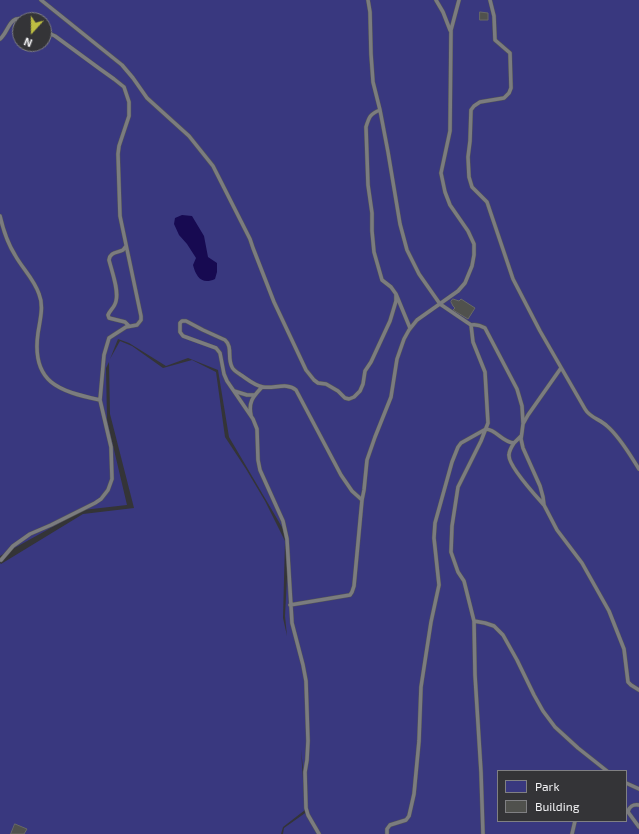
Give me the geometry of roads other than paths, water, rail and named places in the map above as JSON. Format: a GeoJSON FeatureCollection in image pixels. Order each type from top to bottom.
{"type":"FeatureCollection","features":[{"type":"Feature","properties":{"kind":"lane"},"geometry":{"type":"LineString","coordinates":[[41,0],[122,65],[147,98],[189,136],[213,166],[250,239],[274,302],[306,370],[314,380],[318,383],[326,384],[338,391],[345,398],[349,399],[354,397],[360,391],[363,384],[365,371],[371,362],[390,321],[396,301],[396,294]]}},
{"type":"Feature","properties":{"kind":"lane"},"geometry":{"type":"LineString","coordinates":[[368,0],[370,12],[373,82],[388,152],[400,224],[407,250],[419,274],[440,304],[471,325],[475,324],[485,328],[519,393],[524,424]]}},
{"type":"Feature","properties":{"kind":"lane"},"geometry":{"type":"LineString","coordinates":[[436,0],[451,30]]}},
{"type":"Feature","properties":{"kind":"lane"},"geometry":{"type":"LineString","coordinates":[[290,605],[350,595],[352,592],[354,586],[367,460],[391,396],[397,359],[404,339],[410,328],[417,320],[458,291],[465,283],[472,266],[474,244],[468,231],[450,205],[445,192],[441,173],[450,131],[451,30],[459,0]]}},
{"type":"Feature","properties":{"kind":"lane"},"geometry":{"type":"LineString","coordinates":[[490,0],[494,16],[495,40],[510,53],[511,88],[509,93],[504,98],[480,102],[471,110],[468,157],[469,178],[472,187],[487,202],[513,279],[540,331],[587,414],[607,425],[625,447],[639,469]]}},
{"type":"Feature","properties":{"kind":"lane"},"geometry":{"type":"LineString","coordinates":[[0,39],[12,21]]}},
{"type":"Feature","properties":{"kind":"lane"},"geometry":{"type":"LineString","coordinates":[[1,560],[13,546],[30,534],[95,503],[101,499],[108,490],[112,479],[111,447],[100,400],[104,354],[109,338],[129,326],[137,325],[141,320],[120,216],[118,154],[119,146],[129,116],[129,102],[124,87],[52,35]]}},
{"type":"Feature","properties":{"kind":"lane"},"geometry":{"type":"LineString","coordinates":[[380,110],[372,113],[366,128],[368,185],[372,213],[374,252],[382,280],[391,287],[396,294],[410,328]]}},
{"type":"Feature","properties":{"kind":"lane"},"geometry":{"type":"LineString","coordinates":[[0,216],[3,228],[14,255],[39,293],[42,306],[38,337],[38,356],[41,371],[51,382],[61,388],[80,396],[100,400]]}},
{"type":"Feature","properties":{"kind":"lane"},"geometry":{"type":"LineString","coordinates":[[126,245],[123,250],[111,254],[108,260],[117,294],[114,306],[108,315],[109,318],[125,322],[129,326]]}},
{"type":"Feature","properties":{"kind":"lane"},"geometry":{"type":"LineString","coordinates":[[252,418],[233,391],[224,374],[220,353],[216,348],[210,345],[183,336],[179,327],[182,321],[189,322],[225,340],[230,346],[232,367],[239,374],[262,387],[286,386],[292,387],[296,390],[341,475],[352,491],[362,500]]}},
{"type":"Feature","properties":{"kind":"lane"},"geometry":{"type":"LineString","coordinates":[[471,325],[474,342],[485,372],[488,423],[481,441],[458,487],[452,526],[451,552],[458,572],[464,581],[474,621],[475,675],[483,834]]}},
{"type":"Feature","properties":{"kind":"lane"},"geometry":{"type":"LineString","coordinates":[[544,505],[540,486],[523,448],[522,436],[524,424],[528,415],[561,368]]}},
{"type":"Feature","properties":{"kind":"lane"},"geometry":{"type":"LineString","coordinates":[[262,387],[254,395],[250,404],[250,411],[257,429],[258,460],[260,470],[283,521],[287,539],[292,623],[306,681],[308,741],[305,772],[306,808],[308,816],[319,834]]}},
{"type":"Feature","properties":{"kind":"lane"},"geometry":{"type":"LineString","coordinates":[[233,391],[247,395],[254,395]]}},
{"type":"Feature","properties":{"kind":"lane"},"geometry":{"type":"LineString","coordinates":[[387,834],[387,829],[390,826],[406,820],[409,816],[414,794],[419,741],[421,687],[431,622],[439,585],[434,538],[435,523],[452,462],[461,443],[486,428],[493,430],[509,442],[514,443]]}},
{"type":"Feature","properties":{"kind":"lane"},"geometry":{"type":"LineString","coordinates":[[522,436],[514,443],[509,455],[510,462],[532,492],[544,505],[557,530],[582,563],[609,611],[624,649],[628,682],[631,686],[639,690]]}},
{"type":"Feature","properties":{"kind":"lane"},"geometry":{"type":"LineString","coordinates":[[474,621],[494,626],[503,635],[540,706],[554,727],[606,770]]}},
{"type":"Feature","properties":{"kind":"lane"},"geometry":{"type":"LineString","coordinates":[[627,783],[639,789]]}},
{"type":"Feature","properties":{"kind":"lane"},"geometry":{"type":"LineString","coordinates":[[639,805],[632,806],[628,812],[639,827]]}},
{"type":"Feature","properties":{"kind":"lane"},"geometry":{"type":"LineString","coordinates":[[572,834],[575,822]]}}]}
